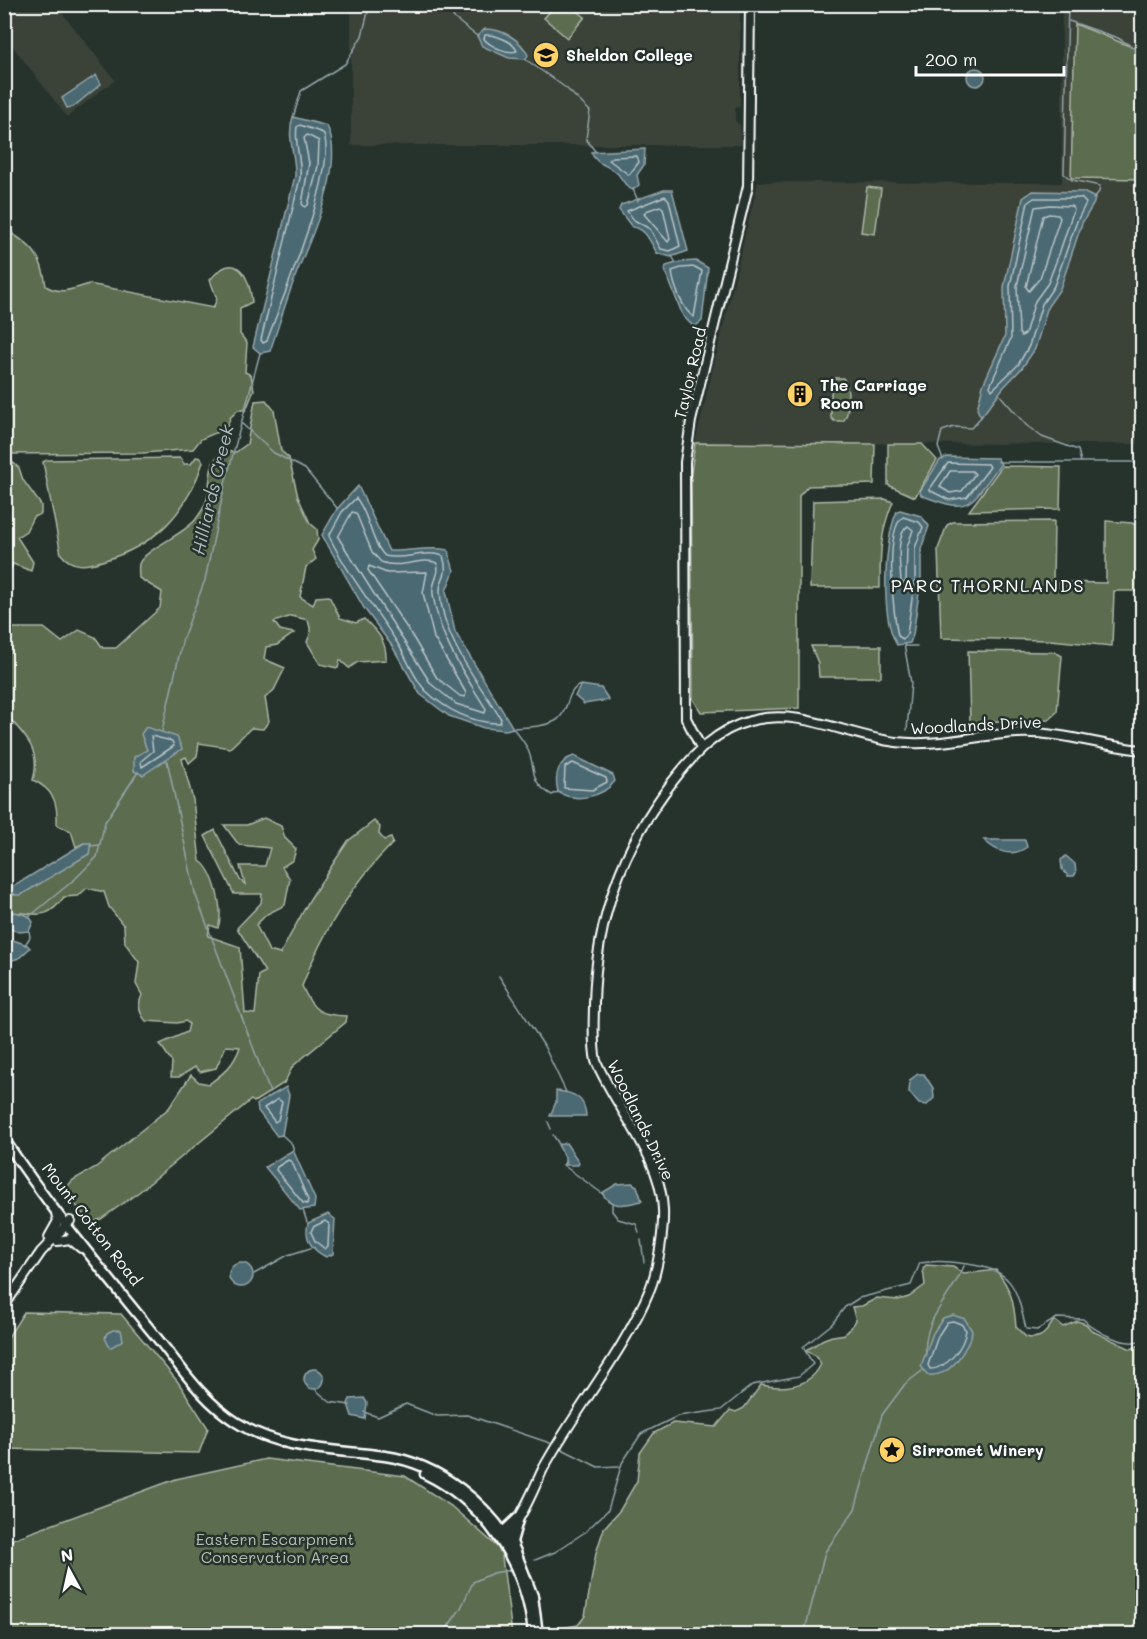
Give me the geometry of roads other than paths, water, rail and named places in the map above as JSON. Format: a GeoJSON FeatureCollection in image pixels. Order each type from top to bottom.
{"type":"FeatureCollection","features":[{"type":"Feature","properties":{"kind":"main road","name":"Taylor Road"},"geometry":{"type":"LineString","coordinates":[[701,748],[686,718],[685,462],[691,421],[748,186],[750,4]]}},
{"type":"Feature","properties":{"kind":"main road","name":"Woodlands Drive"},"geometry":{"type":"LineString","coordinates":[[519,1516],[557,1445],[637,1318],[651,1286],[663,1227],[662,1198],[657,1175],[596,1061],[593,1045],[595,968],[602,925],[633,839],[659,799],[701,748],[730,728],[750,721],[781,717],[802,719],[859,735],[896,742],[927,744],[1017,733],[1047,734],[1143,750]]}},
{"type":"Feature","properties":{"kind":"main road","name":"Mount Cotton Road"},"geometry":{"type":"LineString","coordinates":[[4,1138],[104,1273],[211,1402],[247,1429],[294,1445],[371,1455],[414,1464],[449,1480],[479,1504],[516,1552]]}},
{"type":"Feature","properties":{"kind":"main road","name":"Mount Cotton Road"},"geometry":{"type":"LineString","coordinates":[[4,1138],[152,1331]]}},
{"type":"Feature","properties":{"kind":"main road"},"geometry":{"type":"LineString","coordinates":[[4,1306],[40,1255],[58,1221],[54,1208]]}},
{"type":"Feature","properties":{"kind":"main road"},"geometry":{"type":"LineString","coordinates":[[40,1255],[69,1224]]}},
{"type":"Feature","properties":{"kind":"main road"},"geometry":{"type":"LineString","coordinates":[[40,1255],[57,1241],[69,1224]]}},
{"type":"Feature","properties":{"kind":"main road"},"geometry":{"type":"LineString","coordinates":[[57,1241],[64,1238],[74,1241],[104,1273]]}},
{"type":"Feature","properties":{"kind":"main road"},"geometry":{"type":"LineString","coordinates":[[371,1455],[408,1467],[442,1484],[501,1534],[521,1581],[535,1635]]}},
{"type":"Feature","properties":{"kind":"main road"},"geometry":{"type":"LineString","coordinates":[[449,1480],[472,1493],[501,1520],[509,1522],[519,1516]]}},
{"type":"Feature","properties":{"kind":"main road"},"geometry":{"type":"LineString","coordinates":[[501,1534],[519,1516]]}},
{"type":"Feature","properties":{"kind":"main road"},"geometry":{"type":"LineString","coordinates":[[519,1516],[512,1540],[533,1596],[535,1635]]}},
{"type":"Feature","properties":{"kind":"water"},"geometry":{"type":"Polygon","coordinates":[[[485,29],[498,31],[516,40],[525,49],[528,55],[526,59],[509,58],[482,46],[477,36],[485,29]]]}},
{"type":"Feature","properties":{"kind":"water"},"geometry":{"type":"Polygon","coordinates":[[[976,68],[982,71],[985,77],[982,83],[976,86],[970,83],[967,77],[970,71],[976,68]]]}},
{"type":"Feature","properties":{"kind":"water"},"geometry":{"type":"Polygon","coordinates":[[[96,75],[101,84],[73,107],[67,108],[62,98],[96,75]]]}},
{"type":"Feature","properties":{"kind":"water"},"geometry":{"type":"Polygon","coordinates":[[[293,117],[327,126],[332,142],[330,179],[318,220],[293,282],[270,351],[260,353],[253,347],[295,176],[290,132],[293,117]]]}},
{"type":"Feature","properties":{"kind":"water"},"geometry":{"type":"Polygon","coordinates":[[[645,149],[644,165],[637,175],[639,185],[633,190],[617,173],[595,159],[591,152],[645,149]]]}},
{"type":"Feature","properties":{"kind":"water"},"geometry":{"type":"Polygon","coordinates":[[[664,190],[672,190],[688,251],[671,257],[657,253],[644,233],[632,227],[619,210],[621,205],[664,190]]]}},
{"type":"Feature","properties":{"kind":"water"},"geometry":{"type":"Polygon","coordinates":[[[1033,191],[1083,192],[1095,198],[1082,223],[1060,289],[1048,306],[1035,349],[981,417],[977,409],[983,385],[1005,336],[1004,287],[1023,198],[1033,191]]]}},
{"type":"Feature","properties":{"kind":"water"},"geometry":{"type":"Polygon","coordinates":[[[696,261],[708,268],[702,321],[694,327],[683,316],[665,270],[666,266],[696,261]]]}},
{"type":"Feature","properties":{"kind":"water"},"geometry":{"type":"Polygon","coordinates":[[[947,457],[997,458],[1001,464],[969,502],[951,505],[921,495],[920,491],[940,460],[947,457]]]}},
{"type":"Feature","properties":{"kind":"water"},"geometry":{"type":"Polygon","coordinates":[[[358,486],[389,551],[448,550],[454,571],[446,591],[455,632],[513,728],[506,730],[484,728],[449,716],[420,694],[392,646],[364,608],[322,535],[337,509],[358,486]]]}},
{"type":"Feature","properties":{"kind":"water"},"geometry":{"type":"Polygon","coordinates":[[[897,511],[921,516],[929,526],[921,549],[921,579],[913,635],[910,643],[897,645],[888,616],[886,578],[889,540],[897,511]]]}},
{"type":"Feature","properties":{"kind":"water"},"geometry":{"type":"Polygon","coordinates":[[[581,685],[601,688],[609,700],[584,704],[575,696],[581,685]]]}},
{"type":"Feature","properties":{"kind":"water"},"geometry":{"type":"Polygon","coordinates":[[[146,727],[177,737],[182,749],[143,775],[134,771],[134,757],[147,750],[141,734],[146,727]]]}},
{"type":"Feature","properties":{"kind":"water"},"geometry":{"type":"Polygon","coordinates":[[[574,756],[613,775],[615,781],[604,791],[589,797],[573,797],[558,792],[558,770],[564,761],[574,756]]]}},
{"type":"Feature","properties":{"kind":"water"},"geometry":{"type":"Polygon","coordinates":[[[984,840],[1025,840],[1027,847],[1010,853],[994,848],[984,840]]]}},
{"type":"Feature","properties":{"kind":"water"},"geometry":{"type":"Polygon","coordinates":[[[84,843],[91,843],[89,854],[21,895],[14,895],[9,889],[84,843]]]}},
{"type":"Feature","properties":{"kind":"water"},"geometry":{"type":"Polygon","coordinates":[[[1066,856],[1075,864],[1074,876],[1068,876],[1062,869],[1061,860],[1066,856]]]}},
{"type":"Feature","properties":{"kind":"water"},"geometry":{"type":"Polygon","coordinates":[[[15,912],[29,916],[33,922],[29,931],[19,932],[5,927],[5,915],[15,912]]]}},
{"type":"Feature","properties":{"kind":"water"},"geometry":{"type":"Polygon","coordinates":[[[5,937],[30,948],[19,958],[9,961],[5,982],[5,937]]]}},
{"type":"Feature","properties":{"kind":"water"},"geometry":{"type":"Polygon","coordinates":[[[918,1074],[924,1074],[933,1088],[934,1098],[927,1105],[919,1104],[909,1092],[910,1080],[918,1074]]]}},
{"type":"Feature","properties":{"kind":"water"},"geometry":{"type":"Polygon","coordinates":[[[286,1087],[289,1095],[282,1135],[277,1136],[258,1111],[257,1104],[286,1087]]]}},
{"type":"Feature","properties":{"kind":"water"},"geometry":{"type":"Polygon","coordinates":[[[556,1091],[573,1094],[581,1100],[586,1116],[550,1116],[556,1102],[556,1091]]]}},
{"type":"Feature","properties":{"kind":"water"},"geometry":{"type":"Polygon","coordinates":[[[566,1143],[579,1162],[578,1165],[565,1165],[565,1157],[558,1145],[566,1143]]]}},
{"type":"Feature","properties":{"kind":"water"},"geometry":{"type":"Polygon","coordinates":[[[293,1150],[315,1199],[314,1208],[300,1210],[265,1167],[293,1150]]]}},
{"type":"Feature","properties":{"kind":"water"},"geometry":{"type":"Polygon","coordinates":[[[632,1183],[637,1186],[642,1201],[615,1204],[602,1193],[617,1184],[632,1183]]]}},
{"type":"Feature","properties":{"kind":"water"},"geometry":{"type":"Polygon","coordinates":[[[328,1214],[335,1219],[333,1254],[326,1257],[310,1243],[307,1229],[308,1223],[328,1214]]]}},
{"type":"Feature","properties":{"kind":"water"},"geometry":{"type":"Polygon","coordinates":[[[241,1263],[249,1267],[253,1275],[249,1283],[241,1287],[233,1283],[229,1275],[233,1267],[241,1263]]]}},
{"type":"Feature","properties":{"kind":"water"},"geometry":{"type":"Polygon","coordinates":[[[953,1315],[965,1319],[972,1331],[971,1337],[955,1364],[942,1373],[927,1375],[921,1366],[933,1333],[943,1318],[953,1315]]]}},
{"type":"Feature","properties":{"kind":"water"},"geometry":{"type":"Polygon","coordinates":[[[121,1330],[123,1340],[110,1348],[105,1338],[107,1333],[121,1330]]]}},
{"type":"Feature","properties":{"kind":"water"},"geometry":{"type":"Polygon","coordinates":[[[314,1369],[321,1372],[324,1379],[321,1386],[314,1389],[307,1386],[304,1379],[307,1372],[314,1369]]]}},
{"type":"Feature","properties":{"kind":"water"},"geometry":{"type":"Polygon","coordinates":[[[364,1398],[367,1403],[365,1419],[352,1416],[348,1404],[350,1399],[364,1398]]]}},
{"type":"Feature","properties":{"kind":"waterway","name":"Hilliards Creek"},"geometry":{"type":"LineString","coordinates":[[293,118],[301,91],[345,64],[362,36],[370,4]]}},
{"type":"Feature","properties":{"kind":"waterway"},"geometry":{"type":"LineString","coordinates":[[445,4],[455,19],[477,36]]}},
{"type":"Feature","properties":{"kind":"waterway"},"geometry":{"type":"LineString","coordinates":[[1068,4],[1064,174],[1072,180],[1100,186],[1099,192],[1093,199]]}},
{"type":"Feature","properties":{"kind":"waterway"},"geometry":{"type":"LineString","coordinates":[[1069,21],[1118,38],[1142,53]]}},
{"type":"Feature","properties":{"kind":"waterway"},"geometry":{"type":"LineString","coordinates":[[525,59],[566,88],[590,111],[586,139],[595,151]]}},
{"type":"Feature","properties":{"kind":"waterway"},"geometry":{"type":"LineString","coordinates":[[633,189],[638,201]]}},
{"type":"Feature","properties":{"kind":"waterway"},"geometry":{"type":"LineString","coordinates":[[672,256],[676,263]]}},
{"type":"Feature","properties":{"kind":"waterway","name":"Hilliards Creek"},"geometry":{"type":"LineString","coordinates":[[162,731],[183,638],[205,580],[225,484],[260,353]]}},
{"type":"Feature","properties":{"kind":"waterway"},"geometry":{"type":"LineString","coordinates":[[999,394],[1026,425],[1042,437],[1078,450],[1081,462]]}},
{"type":"Feature","properties":{"kind":"waterway"},"geometry":{"type":"LineString","coordinates":[[943,460],[938,447],[942,431],[954,427],[971,428],[981,417]]}},
{"type":"Feature","properties":{"kind":"waterway"},"geometry":{"type":"LineString","coordinates":[[241,423],[274,453],[305,469],[337,508]]}},
{"type":"Feature","properties":{"kind":"waterway"},"geometry":{"type":"LineString","coordinates":[[998,462],[1133,462],[1142,468]]}},
{"type":"Feature","properties":{"kind":"waterway"},"geometry":{"type":"LineString","coordinates":[[904,644],[911,683],[907,730]]}},
{"type":"Feature","properties":{"kind":"waterway"},"geometry":{"type":"LineString","coordinates":[[905,646],[917,646]]}},
{"type":"Feature","properties":{"kind":"waterway"},"geometry":{"type":"LineString","coordinates":[[514,728],[542,725],[557,720],[564,712],[573,691],[581,685]]}},
{"type":"Feature","properties":{"kind":"waterway"},"geometry":{"type":"LineString","coordinates":[[512,727],[527,747],[539,785],[552,795],[558,792]]}},
{"type":"Feature","properties":{"kind":"waterway"},"geometry":{"type":"LineString","coordinates":[[167,760],[195,893],[271,1095]]}},
{"type":"Feature","properties":{"kind":"waterway","name":"Hilliards Creek"},"geometry":{"type":"LineString","coordinates":[[29,917],[75,879],[97,857],[105,822],[138,772]]}},
{"type":"Feature","properties":{"kind":"waterway"},"geometry":{"type":"LineString","coordinates":[[90,846],[99,845]]}},
{"type":"Feature","properties":{"kind":"waterway"},"geometry":{"type":"LineString","coordinates":[[4,896],[15,894]]}},
{"type":"Feature","properties":{"kind":"waterway","name":"Hilliards Creek"},"geometry":{"type":"LineString","coordinates":[[25,945],[30,937],[29,931]]}},
{"type":"Feature","properties":{"kind":"waterway"},"geometry":{"type":"LineString","coordinates":[[499,976],[544,1046],[566,1092]]}},
{"type":"Feature","properties":{"kind":"waterway","name":"Hilliards Creek"},"geometry":{"type":"LineString","coordinates":[[4,1036],[7,1041],[4,1049]]}},
{"type":"Feature","properties":{"kind":"waterway"},"geometry":{"type":"LineString","coordinates":[[548,1122],[551,1129]]}},
{"type":"Feature","properties":{"kind":"waterway"},"geometry":{"type":"LineString","coordinates":[[282,1135],[292,1144],[294,1152]]}},
{"type":"Feature","properties":{"kind":"waterway"},"geometry":{"type":"LineString","coordinates":[[553,1135],[559,1144]]}},
{"type":"Feature","properties":{"kind":"waterway"},"geometry":{"type":"LineString","coordinates":[[566,1161],[563,1165],[603,1194]]}},
{"type":"Feature","properties":{"kind":"waterway"},"geometry":{"type":"LineString","coordinates":[[612,1204],[612,1211],[618,1219],[636,1224],[639,1232]]}},
{"type":"Feature","properties":{"kind":"waterway"},"geometry":{"type":"LineString","coordinates":[[303,1210],[307,1222]]}},
{"type":"Feature","properties":{"kind":"waterway"},"geometry":{"type":"LineString","coordinates":[[641,1240],[644,1262]]}},
{"type":"Feature","properties":{"kind":"waterway"},"geometry":{"type":"LineString","coordinates":[[254,1274],[288,1255],[314,1247]]}},
{"type":"Feature","properties":{"kind":"waterway"},"geometry":{"type":"LineString","coordinates":[[535,1560],[555,1552],[585,1532],[608,1510],[622,1463],[641,1434],[678,1416],[721,1410],[752,1385],[799,1376],[813,1364],[803,1347],[832,1324],[845,1307],[859,1298],[911,1285],[920,1263],[938,1261],[967,1264],[982,1267],[1003,1276],[1015,1291],[1026,1329],[1037,1330],[1057,1318],[1083,1319],[1102,1333],[1119,1340],[1127,1342],[1142,1340]]}},
{"type":"Feature","properties":{"kind":"waterway"},"geometry":{"type":"LineString","coordinates":[[926,1356],[928,1331],[933,1319],[964,1266]]}},
{"type":"Feature","properties":{"kind":"waterway"},"geometry":{"type":"LineString","coordinates":[[804,1634],[825,1552],[855,1509],[882,1415],[905,1384],[922,1371]]}},
{"type":"Feature","properties":{"kind":"waterway"},"geometry":{"type":"LineString","coordinates":[[316,1390],[330,1402],[350,1405]]}},
{"type":"Feature","properties":{"kind":"waterway"},"geometry":{"type":"LineString","coordinates":[[364,1412],[378,1417],[406,1404],[437,1416],[467,1415],[550,1443]]}},
{"type":"Feature","properties":{"kind":"waterway"},"geometry":{"type":"LineString","coordinates":[[562,1449],[598,1467],[619,1466]]}},
{"type":"Feature","properties":{"kind":"waterway"},"geometry":{"type":"LineString","coordinates":[[443,1634],[461,1608],[473,1582],[493,1573],[511,1570]]}},
{"type":"Feature","properties":{"kind":"place","name":"Sheldon College"},"geometry":{"type":"Point","coordinates":[546,55]}},
{"type":"Feature","properties":{"kind":"place","name":"The Carriage Room"},"geometry":{"type":"Point","coordinates":[800,394]}},
{"type":"Feature","properties":{"kind":"place","name":"Sirromet Winery"},"geometry":{"type":"Point","coordinates":[892,1450]}},
{"type":"Feature","properties":{"kind":"district","name":"PARC THORNLANDS"},"geometry":{"type":"Point","coordinates":[988,586]}},
{"type":"Feature","properties":{"kind":"park label","name":"Eastern Escarpment Conservation Area"},"geometry":{"type":"Point","coordinates":[275,1548]}}]}
